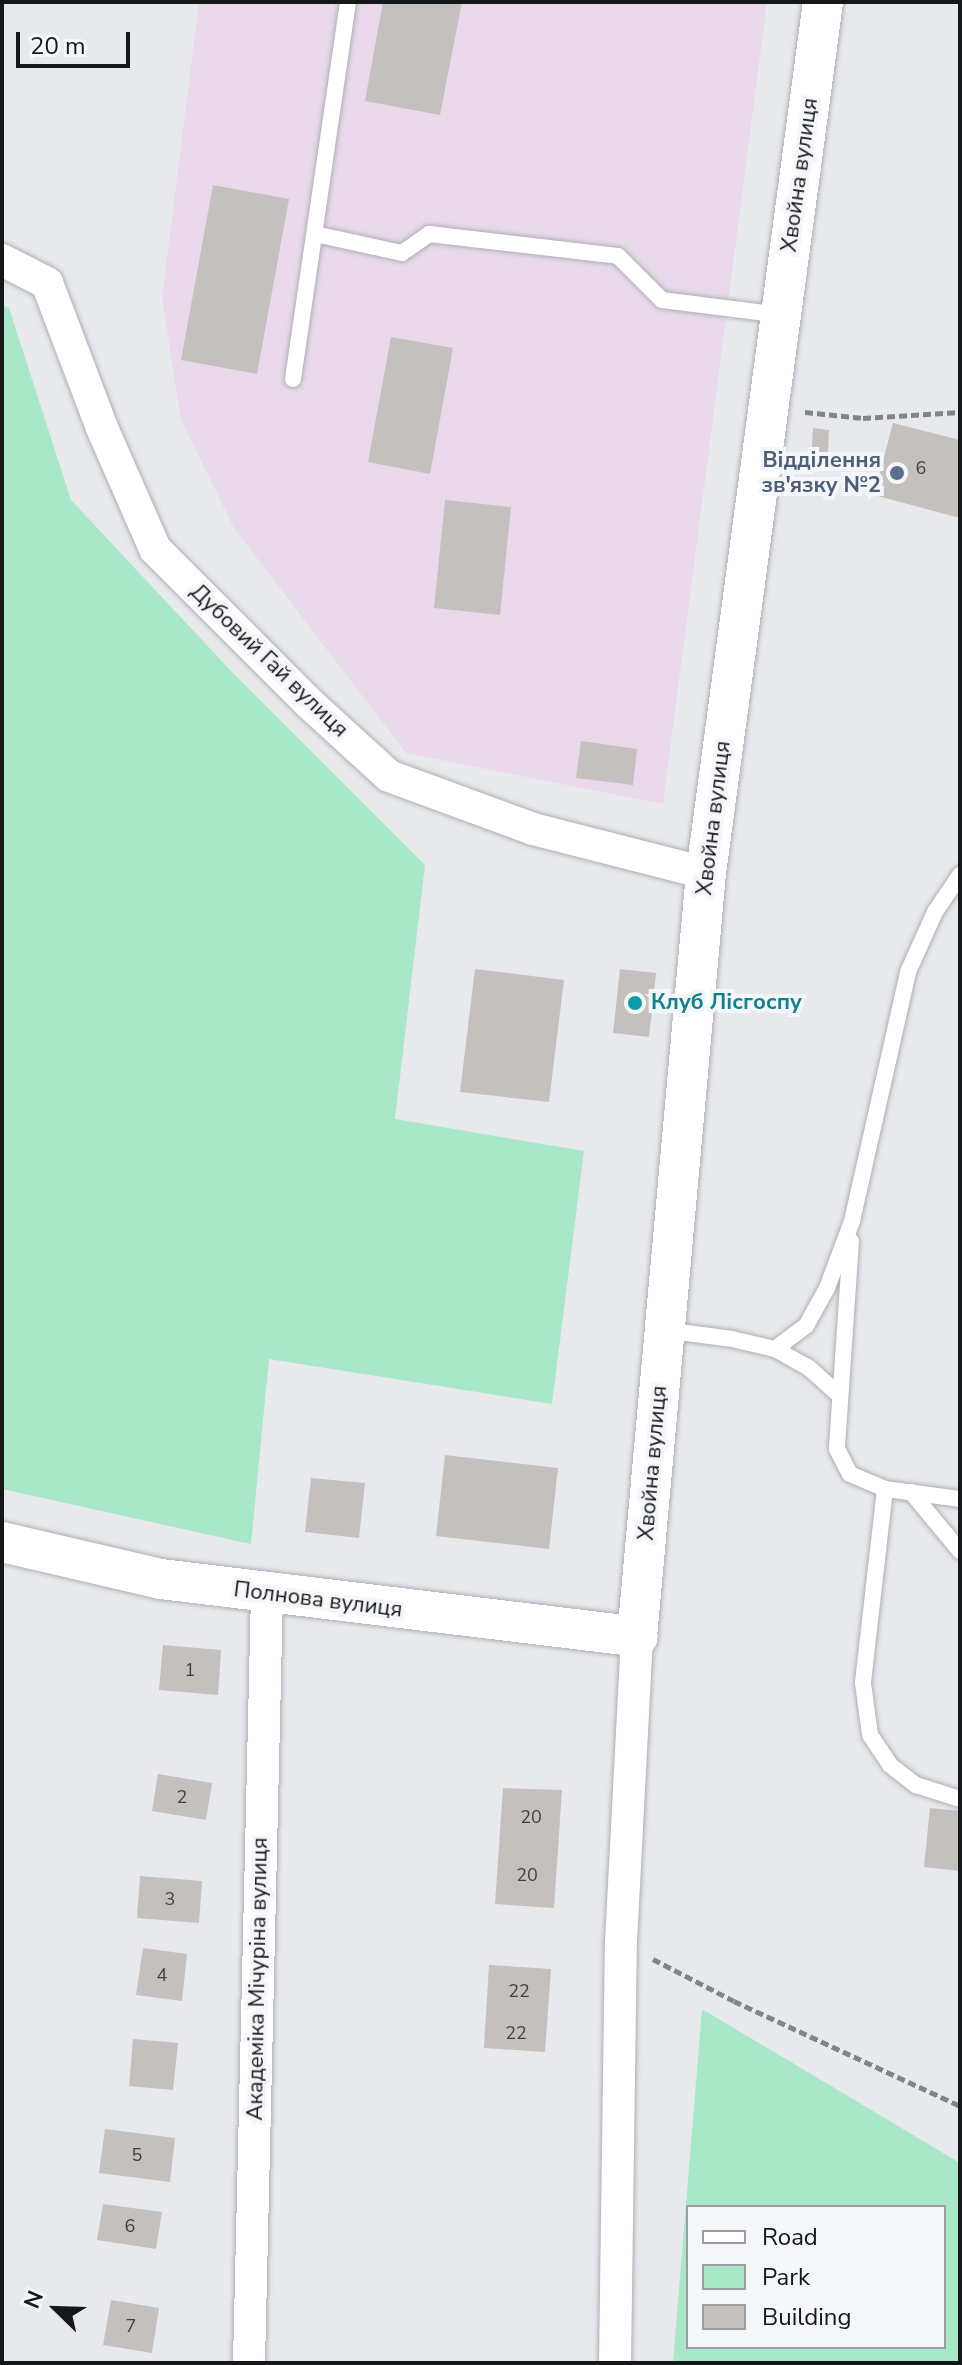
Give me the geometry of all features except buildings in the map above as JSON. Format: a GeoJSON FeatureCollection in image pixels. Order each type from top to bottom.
{"type":"FeatureCollection","features":[{"type":"Feature","properties":{"kind":"street","name":"Хвойна вулиця"},"geometry":{"type":"LineString","coordinates":[[637,1637],[706,873],[823,2]]}},
{"type":"Feature","properties":{"kind":"street","name":"Дубовий Гай вулиця"},"geometry":{"type":"LineString","coordinates":[[2,260],[47,283],[102,428],[155,549],[309,703],[389,776],[533,829],[706,873]]}},
{"type":"Feature","properties":{"kind":"street","name":"Полнова вулиця"},"geometry":{"type":"LineString","coordinates":[[2,1542],[161,1579],[267,1595],[637,1637]]}},
{"type":"Feature","properties":{"kind":"street","name":"Академіка Мічуріна вулиця"},"geometry":{"type":"LineString","coordinates":[[249,2363],[267,1595]]}},
{"type":"Feature","properties":{"kind":"street"},"geometry":{"type":"LineString","coordinates":[[615,2363],[621,1942],[637,1637]]}},
{"type":"Feature","properties":{"kind":"lane"},"geometry":{"type":"LineString","coordinates":[[293,379],[348,2]]}},
{"type":"Feature","properties":{"kind":"lane"},"geometry":{"type":"LineString","coordinates":[[315,234],[402,253],[429,234],[618,256],[662,300],[781,315]]}},
{"type":"Feature","properties":{"kind":"lane"},"geometry":{"type":"LineString","coordinates":[[775,1349],[806,1326],[827,1288],[852,1221],[908,972],[935,912],[960,875]]}},
{"type":"Feature","properties":{"kind":"lane"},"geometry":{"type":"LineString","coordinates":[[852,1221],[838,1394],[837,1449],[850,1474],[885,1489],[960,1499]]}},
{"type":"Feature","properties":{"kind":"lane"},"geometry":{"type":"LineString","coordinates":[[664,1330],[732,1339],[775,1349],[808,1367],[838,1394]]}},
{"type":"Feature","properties":{"kind":"lane"},"geometry":{"type":"LineString","coordinates":[[885,1489],[863,1683],[870,1735],[890,1765],[916,1785],[960,1799]]}},
{"type":"Feature","properties":{"kind":"lane"},"geometry":{"type":"LineString","coordinates":[[911,1492],[960,1551]]}},
{"type":"Feature","properties":{"kind":"path"},"geometry":{"type":"LineString","coordinates":[[769,409],[863,418],[960,412]]}},
{"type":"Feature","properties":{"kind":"path"},"geometry":{"type":"LineString","coordinates":[[621,1942],[734,2001],[960,2106]]}},
{"type":"Feature","properties":{"kind":"shaded area"},"geometry":{"type":"Polygon","coordinates":[[[199,2],[767,2],[663,804],[406,753],[234,528],[181,420],[162,298],[199,2]]]}},
{"type":"Feature","properties":{"kind":"green space"},"geometry":{"type":"Polygon","coordinates":[[[2,305],[9,308],[71,500],[231,671],[425,865],[395,1119],[584,1151],[552,1404],[269,1359],[251,1544],[2,1489],[2,305]]]}},
{"type":"Feature","properties":{"kind":"green space"},"geometry":{"type":"Polygon","coordinates":[[[702,2009],[960,2163],[960,2363],[673,2363],[702,2009]]]}},
{"type":"Feature","properties":{"kind":"place","name":"Відділення зв'язку №2"},"geometry":{"type":"Point","coordinates":[897,473]}},
{"type":"Feature","properties":{"kind":"place","name":"Клуб Лісгоспу"},"geometry":{"type":"Point","coordinates":[635,1003]}}]}
